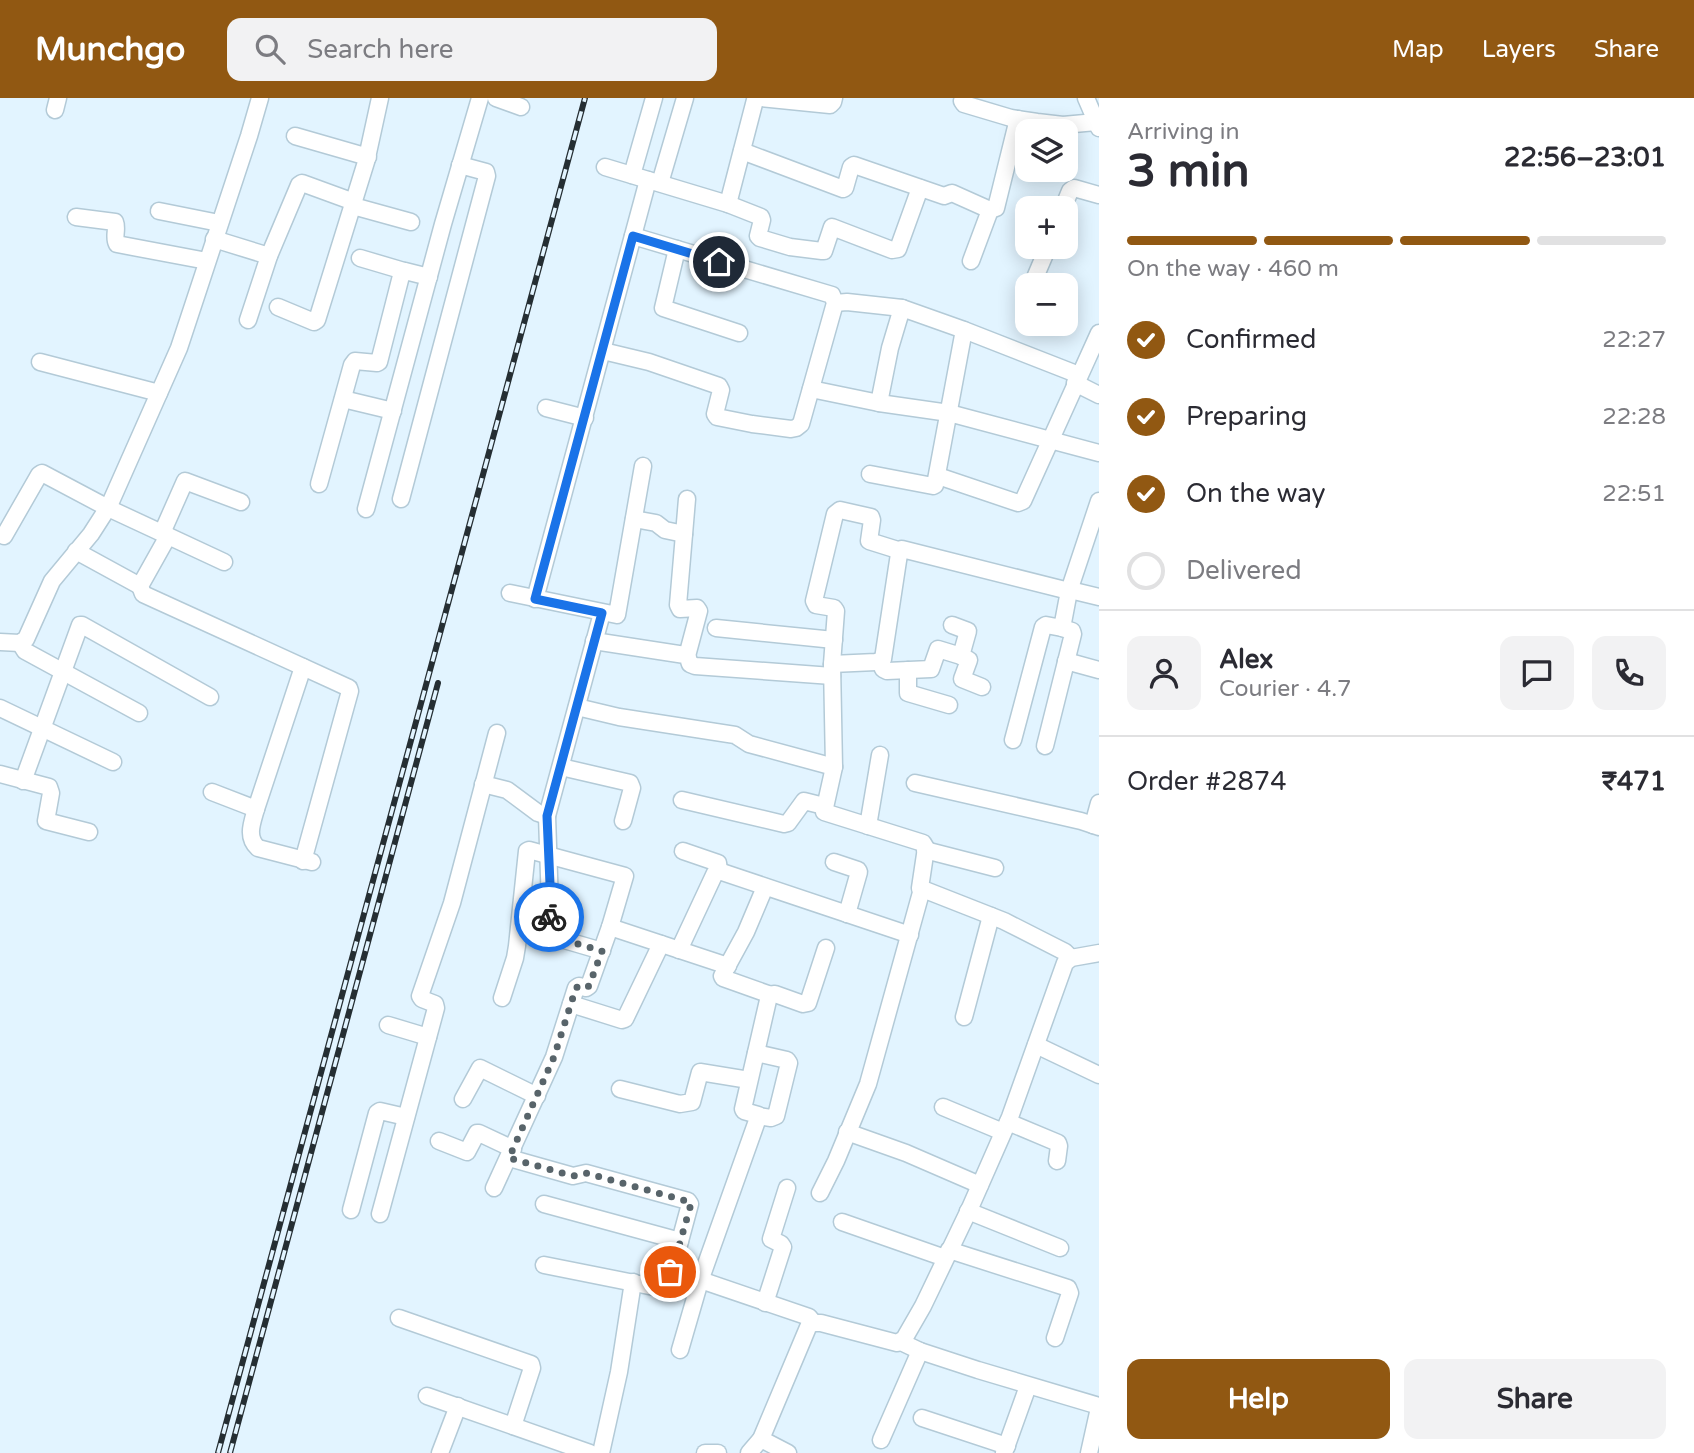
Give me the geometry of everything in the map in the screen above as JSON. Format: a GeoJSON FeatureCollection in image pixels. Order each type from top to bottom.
{"type":"FeatureCollection","features":[{"type":"Feature","properties":{"kind":"street"},"geometry":{"type":"LineString","coordinates":[[0,642],[20,643],[26,639],[52,582],[91,534],[108,508],[179,348],[260,98]]}},
{"type":"Feature","properties":{"kind":"street"},"geometry":{"type":"LineString","coordinates":[[278,307],[316,322],[368,157],[380,98]]}},
{"type":"Feature","properties":{"kind":"street"},"geometry":{"type":"LineString","coordinates":[[366,509],[480,98]]}},
{"type":"Feature","properties":{"kind":"street"},"geometry":{"type":"LineString","coordinates":[[632,175],[654,98]]}},
{"type":"Feature","properties":{"kind":"street"},"geometry":{"type":"LineString","coordinates":[[535,599],[633,236],[685,98]]}},
{"type":"Feature","properties":{"kind":"street"},"geometry":{"type":"LineString","coordinates":[[728,204],[755,100],[768,98],[830,105],[834,98]]}},
{"type":"Feature","properties":{"kind":"street"},"geometry":{"type":"LineString","coordinates":[[963,98],[964,104],[1018,119]]}},
{"type":"Feature","properties":{"kind":"street"},"geometry":{"type":"LineString","coordinates":[[1078,125],[1097,125],[1086,98]]}},
{"type":"Feature","properties":{"kind":"street"},"geometry":{"type":"LineString","coordinates":[[742,151],[843,189],[853,164],[944,196],[953,193],[990,210],[996,208],[1015,131]]}},
{"type":"Feature","properties":{"kind":"street"},"geometry":{"type":"LineString","coordinates":[[295,136],[368,157]]}},
{"type":"Feature","properties":{"kind":"street"},"geometry":{"type":"LineString","coordinates":[[401,499],[487,176],[486,172],[460,165]]}},
{"type":"Feature","properties":{"kind":"street"},"geometry":{"type":"LineString","coordinates":[[606,167],[728,204],[761,217],[758,236],[760,239],[790,247],[824,251],[831,227],[892,250],[898,249],[920,188]]}},
{"type":"Feature","properties":{"kind":"street"},"geometry":{"type":"LineString","coordinates":[[247,320],[269,256],[300,184],[411,222]]}},
{"type":"Feature","properties":{"kind":"street"},"geometry":{"type":"LineString","coordinates":[[1068,196],[1073,188],[1099,195]]}},
{"type":"Feature","properties":{"kind":"street"},"geometry":{"type":"LineString","coordinates":[[971,261],[990,210]]}},
{"type":"Feature","properties":{"kind":"street"},"geometry":{"type":"LineString","coordinates":[[159,211],[219,223]]}},
{"type":"Feature","properties":{"kind":"street"},"geometry":{"type":"LineString","coordinates":[[76,217],[115,222],[117,244],[207,261]]}},
{"type":"Feature","properties":{"kind":"street"},"geometry":{"type":"LineString","coordinates":[[603,351],[649,362],[719,386],[721,390],[716,416],[791,429],[802,424],[835,303],[832,295],[633,236]]}},
{"type":"Feature","properties":{"kind":"street"},"geometry":{"type":"LineString","coordinates":[[214,239],[269,256]]}},
{"type":"Feature","properties":{"kind":"street"},"geometry":{"type":"LineString","coordinates":[[677,249],[663,308],[739,333]]}},
{"type":"Feature","properties":{"kind":"street"},"geometry":{"type":"LineString","coordinates":[[360,258],[429,277]]}},
{"type":"Feature","properties":{"kind":"street"},"geometry":{"type":"LineString","coordinates":[[319,484],[354,362],[379,362],[400,275],[404,271]]}},
{"type":"Feature","properties":{"kind":"street"},"geometry":{"type":"LineString","coordinates":[[835,303],[902,308],[964,330],[1077,379],[1099,395]]}},
{"type":"Feature","properties":{"kind":"street"},"geometry":{"type":"LineString","coordinates":[[879,403],[890,348],[902,308]]}},
{"type":"Feature","properties":{"kind":"street"},"geometry":{"type":"LineString","coordinates":[[870,474],[935,485],[964,330]]}},
{"type":"Feature","properties":{"kind":"street"},"geometry":{"type":"LineString","coordinates":[[938,476],[1018,503],[1023,501],[1099,333]]}},
{"type":"Feature","properties":{"kind":"street"},"geometry":{"type":"LineString","coordinates":[[40,362],[159,393]]}},
{"type":"Feature","properties":{"kind":"street"},"geometry":{"type":"LineString","coordinates":[[811,389],[879,403],[949,413],[1099,453]]}},
{"type":"Feature","properties":{"kind":"street"},"geometry":{"type":"LineString","coordinates":[[343,399],[393,411]]}},
{"type":"Feature","properties":{"kind":"street"},"geometry":{"type":"LineString","coordinates":[[545,408],[585,418]]}},
{"type":"Feature","properties":{"kind":"street"},"geometry":{"type":"LineString","coordinates":[[510,593],[615,616],[618,614],[643,466]]}},
{"type":"Feature","properties":{"kind":"street"},"geometry":{"type":"LineString","coordinates":[[4,536],[42,473],[108,508],[224,562]]}},
{"type":"Feature","properties":{"kind":"street"},"geometry":{"type":"LineString","coordinates":[[140,586],[165,534],[185,481],[241,502]]}},
{"type":"Feature","properties":{"kind":"street"},"geometry":{"type":"LineString","coordinates":[[687,499],[678,605],[680,609],[696,608],[699,611],[687,656],[690,664],[695,666],[832,670],[880,661],[884,656],[901,551]]}},
{"type":"Feature","properties":{"kind":"street"},"geometry":{"type":"LineString","coordinates":[[1062,628],[1069,591],[1099,501]]}},
{"type":"Feature","properties":{"kind":"street"},"geometry":{"type":"LineString","coordinates":[[1071,958],[1065,952],[991,916],[922,889],[919,886],[925,850],[923,843],[824,812],[834,767],[832,670],[836,610],[816,605],[814,601],[837,511],[840,510],[870,517],[872,520],[869,541],[901,551],[905,549],[1099,597]]}},
{"type":"Feature","properties":{"kind":"street"},"geometry":{"type":"LineString","coordinates":[[634,519],[656,523],[665,530],[684,534]]}},
{"type":"Feature","properties":{"kind":"street"},"geometry":{"type":"LineString","coordinates":[[76,551],[140,586],[143,594],[348,687],[350,691],[308,862],[258,848],[253,843],[251,828],[303,667]]}},
{"type":"Feature","properties":{"kind":"street"},"geometry":{"type":"LineString","coordinates":[[602,613],[547,816],[550,905],[547,934],[602,951]]}},
{"type":"Feature","properties":{"kind":"street"},"geometry":{"type":"LineString","coordinates":[[23,781],[78,627],[82,625],[210,697]]}},
{"type":"Feature","properties":{"kind":"street"},"geometry":{"type":"LineString","coordinates":[[952,625],[968,631],[961,656]]}},
{"type":"Feature","properties":{"kind":"street"},"geometry":{"type":"LineString","coordinates":[[1013,740],[1043,627],[1046,625],[1072,631],[1073,634],[1045,746]]}},
{"type":"Feature","properties":{"kind":"street"},"geometry":{"type":"LineString","coordinates":[[716,628],[834,640]]}},
{"type":"Feature","properties":{"kind":"street"},"geometry":{"type":"LineString","coordinates":[[594,641],[687,656]]}},
{"type":"Feature","properties":{"kind":"street"},"geometry":{"type":"LineString","coordinates":[[20,643],[25,651],[139,713]]}},
{"type":"Feature","properties":{"kind":"street"},"geometry":{"type":"LineString","coordinates":[[880,661],[884,670],[932,668],[939,649],[969,660],[962,680],[982,687]]}},
{"type":"Feature","properties":{"kind":"street"},"geometry":{"type":"LineString","coordinates":[[1066,661],[1099,670]]}},
{"type":"Feature","properties":{"kind":"street"},"geometry":{"type":"LineString","coordinates":[[908,670],[908,693],[949,705]]}},
{"type":"Feature","properties":{"kind":"street"},"geometry":{"type":"LineString","coordinates":[[577,707],[633,720],[735,735],[749,744],[834,767]]}},
{"type":"Feature","properties":{"kind":"street"},"geometry":{"type":"LineString","coordinates":[[0,708],[113,762]]}},
{"type":"Feature","properties":{"kind":"street"},"geometry":{"type":"LineString","coordinates":[[380,1214],[436,1006],[420,996],[452,903],[497,733]]}},
{"type":"Feature","properties":{"kind":"street"},"geometry":{"type":"LineString","coordinates":[[868,826],[880,755]]}},
{"type":"Feature","properties":{"kind":"street"},"geometry":{"type":"LineString","coordinates":[[561,767],[630,783],[632,788],[623,821]]}},
{"type":"Feature","properties":{"kind":"street"},"geometry":{"type":"LineString","coordinates":[[0,774],[50,787],[47,822],[89,832]]}},
{"type":"Feature","properties":{"kind":"street"},"geometry":{"type":"LineString","coordinates":[[915,783],[1096,826],[1099,803]]}},
{"type":"Feature","properties":{"kind":"street"},"geometry":{"type":"LineString","coordinates":[[483,784],[511,792],[538,813],[547,816]]}},
{"type":"Feature","properties":{"kind":"street"},"geometry":{"type":"LineString","coordinates":[[212,792],[256,809]]}},
{"type":"Feature","properties":{"kind":"street"},"geometry":{"type":"LineString","coordinates":[[682,800],[784,824],[788,823],[804,801],[824,806]]}},
{"type":"Feature","properties":{"kind":"street"},"geometry":{"type":"LineString","coordinates":[[494,1188],[554,1057],[576,988],[589,986],[625,876],[529,850],[526,853],[515,958],[502,998]]}},
{"type":"Feature","properties":{"kind":"street"},"geometry":{"type":"LineString","coordinates":[[925,850],[995,868]]}},
{"type":"Feature","properties":{"kind":"street"},"geometry":{"type":"LineString","coordinates":[[684,851],[718,863],[719,871]]}},
{"type":"Feature","properties":{"kind":"street"},"geometry":{"type":"LineString","coordinates":[[834,862],[859,872],[847,914]]}},
{"type":"Feature","properties":{"kind":"street"},"geometry":{"type":"LineString","coordinates":[[719,871],[910,935]]}},
{"type":"Feature","properties":{"kind":"street"},"geometry":{"type":"LineString","coordinates":[[679,950],[715,873],[719,871]]}},
{"type":"Feature","properties":{"kind":"street"},"geometry":{"type":"LineString","coordinates":[[765,887],[723,978],[768,995],[775,994],[806,1004],[826,948]]}},
{"type":"Feature","properties":{"kind":"street"},"geometry":{"type":"LineString","coordinates":[[820,1193],[868,1084],[922,889]]}},
{"type":"Feature","properties":{"kind":"street"},"geometry":{"type":"LineString","coordinates":[[964,1017],[991,916]]}},
{"type":"Feature","properties":{"kind":"street"},"geometry":{"type":"LineString","coordinates":[[610,927],[728,966]]}},
{"type":"Feature","properties":{"kind":"street"},"geometry":{"type":"LineString","coordinates":[[571,1004],[625,1019],[660,944]]}},
{"type":"Feature","properties":{"kind":"street"},"geometry":{"type":"LineString","coordinates":[[901,1342],[923,1306],[980,1185],[1005,1127],[1065,962],[1071,958],[1098,955]]}},
{"type":"Feature","properties":{"kind":"street"},"geometry":{"type":"LineString","coordinates":[[756,1053],[787,1060],[789,1063],[776,1116],[772,1118],[743,1110],[768,995]]}},
{"type":"Feature","properties":{"kind":"street"},"geometry":{"type":"LineString","coordinates":[[388,1025],[428,1037]]}},
{"type":"Feature","properties":{"kind":"street"},"geometry":{"type":"LineString","coordinates":[[1036,1045],[1099,1075]]}},
{"type":"Feature","properties":{"kind":"street"},"geometry":{"type":"LineString","coordinates":[[463,1099],[480,1068],[537,1096]]}},
{"type":"Feature","properties":{"kind":"street"},"geometry":{"type":"LineString","coordinates":[[621,1088],[687,1104],[692,1102],[700,1072],[750,1080]]}},
{"type":"Feature","properties":{"kind":"street"},"geometry":{"type":"LineString","coordinates":[[943,1107],[1058,1143],[1057,1161]]}},
{"type":"Feature","properties":{"kind":"street"},"geometry":{"type":"LineString","coordinates":[[351,1210],[377,1112],[406,1117]]}},
{"type":"Feature","properties":{"kind":"street"},"geometry":{"type":"LineString","coordinates":[[680,1350],[700,1281],[758,1116]]}},
{"type":"Feature","properties":{"kind":"street"},"geometry":{"type":"LineString","coordinates":[[847,1132],[906,1153],[980,1185]]}},
{"type":"Feature","properties":{"kind":"street"},"geometry":{"type":"LineString","coordinates":[[439,1141],[467,1152],[479,1133],[511,1154],[573,1176],[586,1173],[691,1204],[674,1271],[669,1274],[664,1289],[544,1265]]}},
{"type":"Feature","properties":{"kind":"street"},"geometry":{"type":"LineString","coordinates":[[765,1303],[783,1247],[772,1239],[787,1188]]}},
{"type":"Feature","properties":{"kind":"street"},"geometry":{"type":"LineString","coordinates":[[544,1204],[680,1241]]}},
{"type":"Feature","properties":{"kind":"street"},"geometry":{"type":"LineString","coordinates":[[968,1211],[1060,1248]]}},
{"type":"Feature","properties":{"kind":"street"},"geometry":{"type":"LineString","coordinates":[[842,1222],[1068,1288],[1070,1293],[1055,1338]]}},
{"type":"Feature","properties":{"kind":"street"},"geometry":{"type":"LineString","coordinates":[[674,1271],[809,1317],[814,1323]]}},
{"type":"Feature","properties":{"kind":"street"},"geometry":{"type":"LineString","coordinates":[[601,1453],[619,1372],[633,1282]]}},
{"type":"Feature","properties":{"kind":"street"},"geometry":{"type":"LineString","coordinates":[[399,1318],[531,1364],[513,1426]]}},
{"type":"Feature","properties":{"kind":"street"},"geometry":{"type":"LineString","coordinates":[[749,1453],[761,1439],[809,1325],[814,1323],[901,1342],[920,1351],[1099,1407],[1089,1453]]}},
{"type":"Feature","properties":{"kind":"street"},"geometry":{"type":"LineString","coordinates":[[881,1440],[920,1351]]}},
{"type":"Feature","properties":{"kind":"street"},"geometry":{"type":"LineString","coordinates":[[922,1418],[1005,1450],[1028,1386]]}},
{"type":"Feature","properties":{"kind":"street"},"geometry":{"type":"LineString","coordinates":[[427,1396],[590,1453]]}},
{"type":"Feature","properties":{"kind":"street"},"geometry":{"type":"LineString","coordinates":[[440,1453],[457,1406]]}},
{"type":"Feature","properties":{"kind":"street"},"geometry":{"type":"LineString","coordinates":[[761,1439],[788,1453]]}},
{"type":"Feature","properties":{"kind":"street"},"geometry":{"type":"LineString","coordinates":[[705,1453],[718,1453]]}},
{"type":"Feature","properties":{"kind":"railway"},"geometry":{"type":"LineString","coordinates":[[218,1453],[585,98]]}},
{"type":"Feature","properties":{"kind":"railway"},"geometry":{"type":"LineString","coordinates":[[230,1453],[438,683]]}},
{"type":"Feature","properties":{"kind":"way so far"},"geometry":{"type":"LineString","coordinates":[[549,917],[547,935],[602,951],[589,986],[576,988],[554,1057],[509,1158],[573,1176],[586,1173],[690,1202],[674,1271],[670,1272]]}},
{"type":"Feature","properties":{"kind":"route"},"geometry":{"type":"LineString","coordinates":[[549,917],[547,816],[602,613],[535,599],[633,236],[719,262]]}}]}
